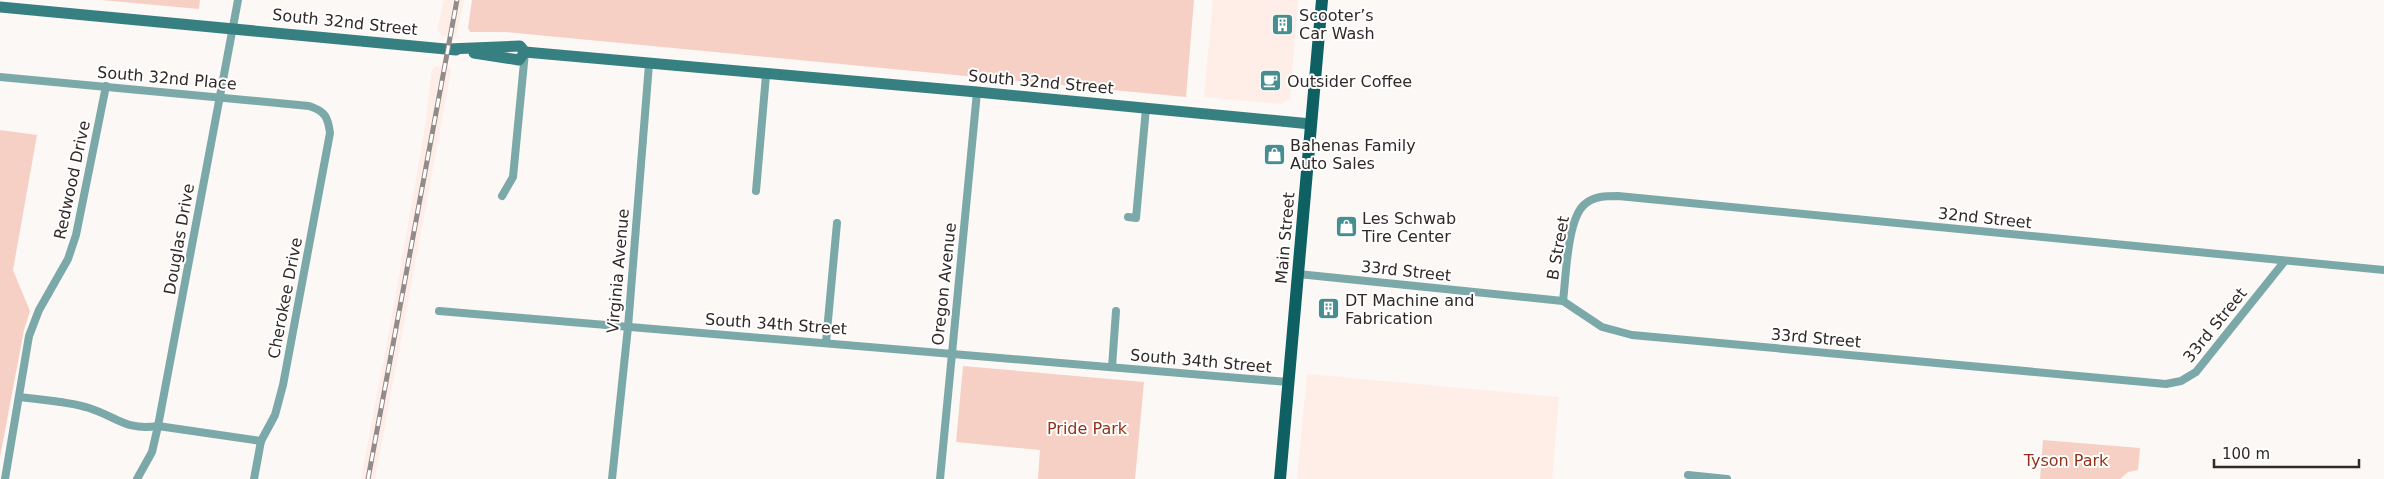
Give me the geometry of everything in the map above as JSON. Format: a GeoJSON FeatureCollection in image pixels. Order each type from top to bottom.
{"type":"FeatureCollection","features":[{"type":"Feature","properties":{"kind":"main road","name":"Main Street"},"geometry":{"type":"LineString","coordinates":[[1280,479],[1322,0]]}},
{"type":"Feature","properties":{"kind":"street","name":"Douglas Drive"},"geometry":{"type":"LineString","coordinates":[[137,479],[152,452],[158,426],[238,0]]}},
{"type":"Feature","properties":{"kind":"street","name":"South 32nd Street"},"geometry":{"type":"LineString","coordinates":[[0,7],[448,48],[520,46],[525,52],[1311,124]]}},
{"type":"Feature","properties":{"kind":"street"},"geometry":{"type":"LineString","coordinates":[[502,196],[513,177],[525,52]]}},
{"type":"Feature","properties":{"kind":"street","name":"Virginia Avenue"},"geometry":{"type":"LineString","coordinates":[[612,479],[628,327],[649,64]]}},
{"type":"Feature","properties":{"kind":"street"},"geometry":{"type":"LineString","coordinates":[[756,192],[766,74]]}},
{"type":"Feature","properties":{"kind":"street","name":"South 32nd Place"},"geometry":{"type":"LineString","coordinates":[[0,77],[219,96],[309,106],[320,109],[328,118]]}},
{"type":"Feature","properties":{"kind":"street","name":"Redwood Drive"},"geometry":{"type":"LineString","coordinates":[[5,479],[29,336],[39,310],[68,259],[76,235],[106,86]]}},
{"type":"Feature","properties":{"kind":"street","name":"Oregon Avenue"},"geometry":{"type":"LineString","coordinates":[[940,479],[977,92]]}},
{"type":"Feature","properties":{"kind":"street"},"geometry":{"type":"LineString","coordinates":[[1128,217],[1136,218],[1146,108]]}},
{"type":"Feature","properties":{"kind":"street","name":"Cherokee Drive"},"geometry":{"type":"LineString","coordinates":[[254,479],[261,441],[275,415],[283,385],[330,133],[328,118]]}},
{"type":"Feature","properties":{"kind":"street","name":"32nd Street"},"geometry":{"type":"LineString","coordinates":[[1586,203],[1600,196],[1618,196],[2284,262],[2384,270]]}},
{"type":"Feature","properties":{"kind":"street","name":"B Street"},"geometry":{"type":"LineString","coordinates":[[1563,301],[1571,234],[1577,215],[1586,203]]}},
{"type":"Feature","properties":{"kind":"street"},"geometry":{"type":"LineString","coordinates":[[826,342],[837,223]]}},
{"type":"Feature","properties":{"kind":"street","name":"33rd Street"},"geometry":{"type":"LineString","coordinates":[[1298,274],[1563,301],[1602,327],[1632,335],[2166,384],[2181,381],[2196,372],[2284,262]]}},
{"type":"Feature","properties":{"kind":"street","name":"South 34th Street"},"geometry":{"type":"LineString","coordinates":[[439,311],[1288,382]]}},
{"type":"Feature","properties":{"kind":"street","name":"South 34th Street"},"geometry":{"type":"LineString","coordinates":[[1112,367],[1116,311]]}},
{"type":"Feature","properties":{"kind":"street"},"geometry":{"type":"LineString","coordinates":[[20,397],[88,407],[127,426],[144,428],[158,426],[261,441]]}},
{"type":"Feature","properties":{"kind":"street"},"geometry":{"type":"LineString","coordinates":[[1688,475],[1727,479]]}},
{"type":"Feature","properties":{"kind":"shaded area"},"geometry":{"type":"Polygon","coordinates":[[[444,0],[464,0],[456,37],[442,36],[437,30],[444,0]]]}},
{"type":"Feature","properties":{"kind":"shaded area"},"geometry":{"type":"Polygon","coordinates":[[[1213,0],[1298,0],[1290,99],[1281,104],[1204,97],[1213,0]]]}},
{"type":"Feature","properties":{"kind":"shaded area"},"geometry":{"type":"Polygon","coordinates":[[[434,67],[450,67],[451,71],[375,479],[361,479],[426,121],[431,73],[434,67]]]}},
{"type":"Feature","properties":{"kind":"shaded area"},"geometry":{"type":"Polygon","coordinates":[[[1307,374],[1559,397],[1552,479],[1297,479],[1307,374]]]}},
{"type":"Feature","properties":{"kind":"green space"},"geometry":{"type":"Polygon","coordinates":[[[101,0],[200,0],[199,9],[101,0]]]}},
{"type":"Feature","properties":{"kind":"green space"},"geometry":{"type":"Polygon","coordinates":[[[472,0],[1194,0],[1186,97],[506,32],[470,32],[468,28],[472,0]]]}},
{"type":"Feature","properties":{"kind":"green space"},"geometry":{"type":"Polygon","coordinates":[[[0,130],[37,135],[13,270],[30,311],[24,330],[0,457],[0,130]]]}},
{"type":"Feature","properties":{"kind":"green space","name":"Pride Park"},"geometry":{"type":"Polygon","coordinates":[[[963,366],[1144,382],[1135,479],[1038,479],[1040,450],[956,442],[963,366]]]}},
{"type":"Feature","properties":{"kind":"green space","name":"Tyson Park"},"geometry":{"type":"Polygon","coordinates":[[[2043,440],[2140,448],[2138,470],[2128,472],[2120,479],[2040,479],[2043,440]]]}},
{"type":"Feature","properties":{"kind":"railway"},"geometry":{"type":"LineString","coordinates":[[368,479],[457,0]]}},
{"type":"Feature","properties":{"kind":"place","name":"Scooter’s Car Wash"},"geometry":{"type":"Point","coordinates":[1283,24]}},
{"type":"Feature","properties":{"kind":"place","name":"Outsider Coffee"},"geometry":{"type":"Point","coordinates":[1271,81]}},
{"type":"Feature","properties":{"kind":"place","name":"Bahenas Family Auto Sales"},"geometry":{"type":"Point","coordinates":[1274,154]}},
{"type":"Feature","properties":{"kind":"place","name":"Les Schwab Tire Center"},"geometry":{"type":"Point","coordinates":[1346,227]}},
{"type":"Feature","properties":{"kind":"place","name":"DT Machine and Fabrication"},"geometry":{"type":"Point","coordinates":[1329,309]}}]}
